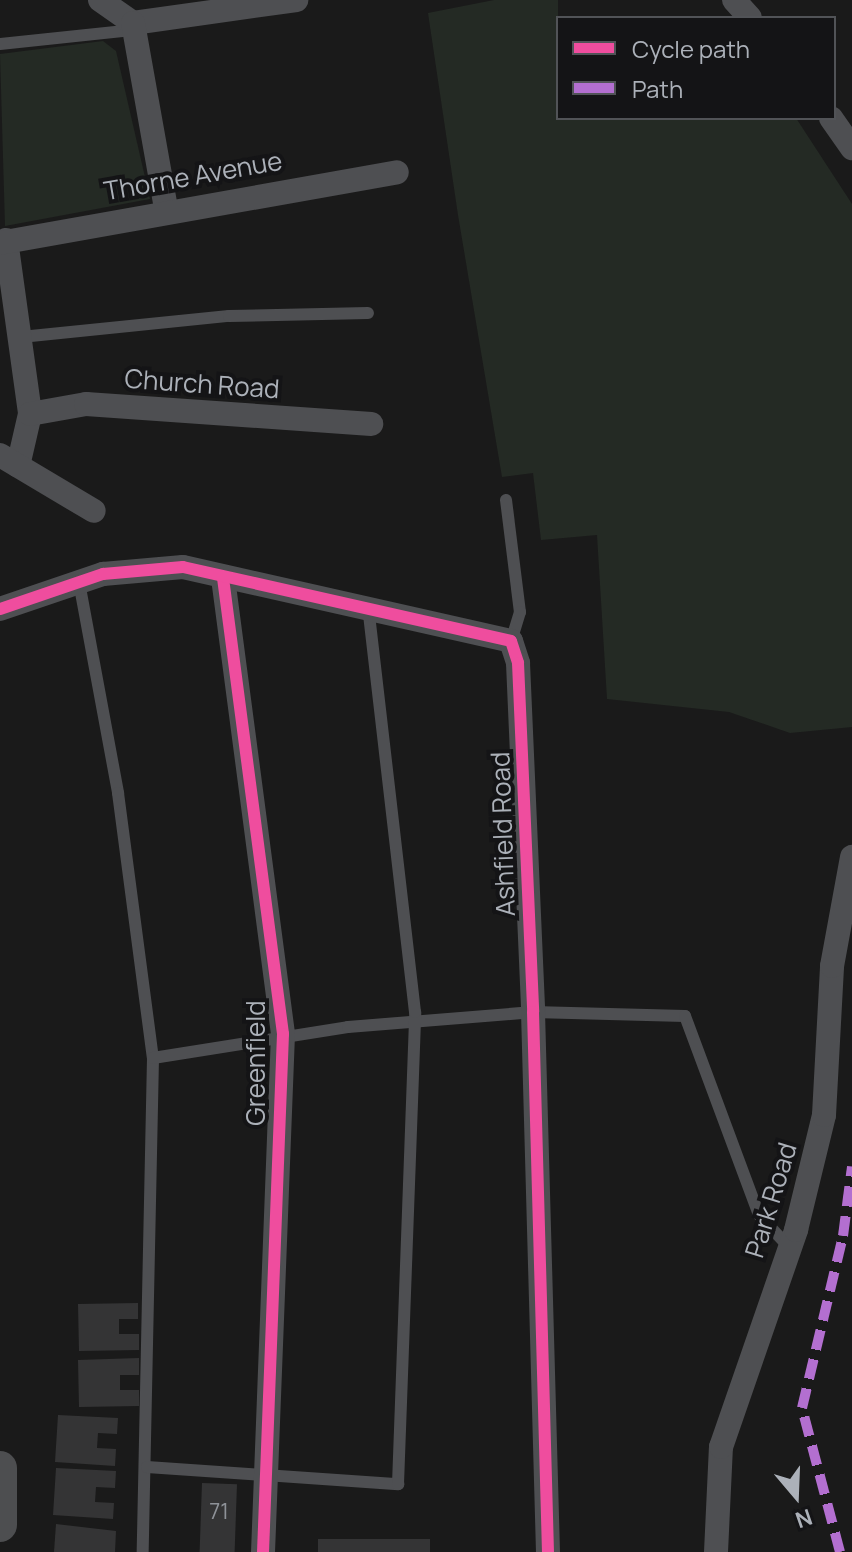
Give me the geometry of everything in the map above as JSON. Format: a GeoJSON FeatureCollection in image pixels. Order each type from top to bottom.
{"type":"FeatureCollection","features":[{"type":"Feature","properties":{"kind":"street"},"geometry":{"type":"LineString","coordinates":[[100,0],[133,26],[166,209]]}},
{"type":"Feature","properties":{"kind":"street"},"geometry":{"type":"LineString","coordinates":[[133,26],[296,0]]}},
{"type":"Feature","properties":{"kind":"street"},"geometry":{"type":"LineString","coordinates":[[734,0],[748,16]]}},
{"type":"Feature","properties":{"kind":"street"},"geometry":{"type":"LineString","coordinates":[[832,120],[852,148]]}},
{"type":"Feature","properties":{"kind":"street","name":"Thorne Avenue"},"geometry":{"type":"LineString","coordinates":[[3,241],[166,209],[397,172]]}},
{"type":"Feature","properties":{"kind":"street"},"geometry":{"type":"LineString","coordinates":[[3,241],[21,337],[30,414],[9,460],[94,511]]}},
{"type":"Feature","properties":{"kind":"street","name":"Church Road"},"geometry":{"type":"LineString","coordinates":[[30,414],[86,404],[371,424]]}},
{"type":"Feature","properties":{"kind":"street"},"geometry":{"type":"LineString","coordinates":[[0,609],[103,574],[183,567],[511,641]]}},
{"type":"Feature","properties":{"kind":"street","name":"Greenfield"},"geometry":{"type":"LineString","coordinates":[[223,578],[283,1034],[263,1552]]}},
{"type":"Feature","properties":{"kind":"street","name":"Ashfield Road"},"geometry":{"type":"LineString","coordinates":[[511,641],[518,663],[533,1012],[548,1552]]}},
{"type":"Feature","properties":{"kind":"street","name":"Park Road"},"geometry":{"type":"LineString","coordinates":[[716,1552],[721,1447],[789,1247],[824,1115],[832,966],[852,857]]}},
{"type":"Feature","properties":{"kind":"street"},"geometry":{"type":"LineString","coordinates":[[0,1468],[0,1525]]}},
{"type":"Feature","properties":{"kind":"lane"},"geometry":{"type":"LineString","coordinates":[[0,44],[133,26]]}},
{"type":"Feature","properties":{"kind":"lane"},"geometry":{"type":"LineString","coordinates":[[21,337],[229,316],[368,313]]}},
{"type":"Feature","properties":{"kind":"lane"},"geometry":{"type":"LineString","coordinates":[[506,500],[520,612],[511,641]]}},
{"type":"Feature","properties":{"kind":"lane"},"geometry":{"type":"LineString","coordinates":[[79,582],[118,793],[153,1058],[143,1552]]}},
{"type":"Feature","properties":{"kind":"lane"},"geometry":{"type":"LineString","coordinates":[[147,1467],[398,1484],[414,1022],[368,607]]}},
{"type":"Feature","properties":{"kind":"lane"},"geometry":{"type":"LineString","coordinates":[[153,1058],[283,1034],[533,1012],[685,1016],[759,1215],[789,1247]]}},
{"type":"Feature","properties":{"kind":"shaded area"},"geometry":{"type":"Polygon","coordinates":[[[494,0],[558,0],[556,120],[797,120],[852,204],[852,727],[790,733],[729,712],[607,699],[597,535],[541,540],[533,473],[502,477],[428,13],[494,0]]]}},
{"type":"Feature","properties":{"kind":"shaded area"},"geometry":{"type":"Polygon","coordinates":[[[103,41],[116,51],[150,199],[5,226],[0,54],[103,41]]]}},
{"type":"Feature","properties":{"kind":"building"},"geometry":{"type":"Polygon","coordinates":[[[138,1303],[138,1319],[119,1319],[119,1334],[139,1334],[139,1350],[79,1351],[78,1304],[138,1303]]]}},
{"type":"Feature","properties":{"kind":"building"},"geometry":{"type":"Polygon","coordinates":[[[139,1358],[139,1375],[120,1375],[120,1390],[139,1390],[139,1406],[79,1407],[78,1360],[139,1358]]]}},
{"type":"Feature","properties":{"kind":"building"},"geometry":{"type":"Polygon","coordinates":[[[58,1415],[118,1418],[117,1434],[98,1433],[97,1448],[116,1449],[115,1466],[55,1462],[58,1415]]]}},
{"type":"Feature","properties":{"kind":"building"},"geometry":{"type":"Polygon","coordinates":[[[56,1468],[116,1471],[115,1488],[96,1487],[95,1502],[114,1503],[113,1519],[53,1515],[56,1468]]]}},
{"type":"Feature","properties":{"kind":"building"},"geometry":{"type":"Polygon","coordinates":[[[202,1483],[237,1484],[235,1552],[200,1552],[202,1483]]]}},
{"type":"Feature","properties":{"kind":"building"},"geometry":{"type":"Polygon","coordinates":[[[56,1524],[116,1531],[115,1552],[54,1552],[56,1524]]]}},
{"type":"Feature","properties":{"kind":"building"},"geometry":{"type":"Polygon","coordinates":[[[318,1539],[430,1539],[430,1552],[318,1552],[318,1539]]]}},
{"type":"Feature","properties":{"kind":"marked path"},"geometry":{"type":"LineString","coordinates":[[840,1552],[802,1408],[843,1236],[852,1167]]}},
{"type":"Feature","properties":{"kind":"cycle path"},"geometry":{"type":"LineString","coordinates":[[0,609],[103,574],[183,567],[511,641],[518,663],[533,1012],[548,1552]]}},
{"type":"Feature","properties":{"kind":"cycle path"},"geometry":{"type":"LineString","coordinates":[[223,578],[283,1034],[263,1552]]}}]}
